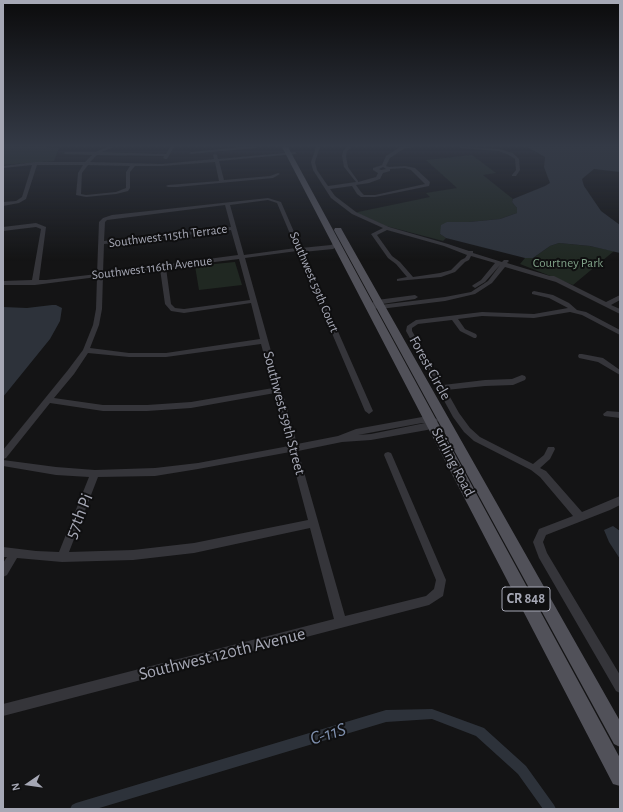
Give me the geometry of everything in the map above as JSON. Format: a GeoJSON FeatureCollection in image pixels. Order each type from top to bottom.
{"type":"FeatureCollection","features":[{"type":"Feature","properties":{"kind":"main road","name":"Stirling Road"},"geometry":{"type":"LineString","coordinates":[[309,185],[437,420],[620,776]]}},
{"type":"Feature","properties":{"kind":"main road","name":"Stirling Road"},"geometry":{"type":"LineString","coordinates":[[437,420],[620,738]]}},
{"type":"Feature","properties":{"kind":"street"},"geometry":{"type":"LineString","coordinates":[[3,204],[20,201],[24,197],[28,185]]}},
{"type":"Feature","properties":{"kind":"street"},"geometry":{"type":"LineString","coordinates":[[78,185],[77,194],[94,195],[124,191],[127,189],[127,185]]}},
{"type":"Feature","properties":{"kind":"street"},"geometry":{"type":"LineString","coordinates":[[168,186],[189,185]]}},
{"type":"Feature","properties":{"kind":"street"},"geometry":{"type":"LineString","coordinates":[[325,185],[342,205],[367,220],[387,228],[471,252],[556,280],[607,304],[620,312]]}},
{"type":"Feature","properties":{"kind":"street"},"geometry":{"type":"LineString","coordinates":[[327,188],[344,185]]}},
{"type":"Feature","properties":{"kind":"street"},"geometry":{"type":"LineString","coordinates":[[356,185],[359,193],[368,196],[375,196],[427,185]]}},
{"type":"Feature","properties":{"kind":"street","name":"Southwest 59th Court"},"geometry":{"type":"LineString","coordinates":[[227,204],[268,199],[280,203],[369,411]]}},
{"type":"Feature","properties":{"kind":"street"},"geometry":{"type":"LineString","coordinates":[[3,456],[49,400],[86,350],[92,337],[98,316],[102,224],[104,220],[112,217],[227,204]]}},
{"type":"Feature","properties":{"kind":"street","name":"Southwest 59th Street"},"geometry":{"type":"LineString","coordinates":[[227,204],[341,623]]}},
{"type":"Feature","properties":{"kind":"street"},"geometry":{"type":"LineString","coordinates":[[3,229],[36,225],[42,226],[45,229],[34,283]]}},
{"type":"Feature","properties":{"kind":"street","name":"Southwest 115th Terrace"},"geometry":{"type":"LineString","coordinates":[[102,243],[234,228]]}},
{"type":"Feature","properties":{"kind":"street"},"geometry":{"type":"LineString","coordinates":[[387,228],[374,234],[390,257],[398,263],[411,278]]}},
{"type":"Feature","properties":{"kind":"street","name":"Southwest 116th Avenue"},"geometry":{"type":"LineString","coordinates":[[3,284],[34,283],[242,256],[300,249],[304,250],[333,246],[341,243]]}},
{"type":"Feature","properties":{"kind":"street"},"geometry":{"type":"LineString","coordinates":[[399,280],[441,275],[453,271],[463,261],[470,257],[471,252]]}},
{"type":"Feature","properties":{"kind":"street"},"geometry":{"type":"LineString","coordinates":[[375,305],[445,299],[472,292],[490,282],[503,262]]}},
{"type":"Feature","properties":{"kind":"street"},"geometry":{"type":"LineString","coordinates":[[163,266],[168,304],[173,310],[184,311],[254,301]]}},
{"type":"Feature","properties":{"kind":"street"},"geometry":{"type":"LineString","coordinates":[[534,293],[551,296],[567,304],[575,311]]}},
{"type":"Feature","properties":{"kind":"street"},"geometry":{"type":"LineString","coordinates":[[607,304],[620,297]]}},
{"type":"Feature","properties":{"kind":"street","name":"Forest Circle"},"geometry":{"type":"LineString","coordinates":[[580,517],[550,481],[534,468],[477,439],[467,430],[456,415],[408,331],[408,327],[416,322],[454,317],[487,314],[534,316],[562,311],[575,311],[584,313],[620,333]]}},
{"type":"Feature","properties":{"kind":"street"},"geometry":{"type":"LineString","coordinates":[[454,317],[462,330],[474,336]]}},
{"type":"Feature","properties":{"kind":"street"},"geometry":{"type":"LineString","coordinates":[[86,350],[129,355],[166,355],[264,341]]}},
{"type":"Feature","properties":{"kind":"street"},"geometry":{"type":"LineString","coordinates":[[582,356],[600,360],[620,373]]}},
{"type":"Feature","properties":{"kind":"street"},"geometry":{"type":"LineString","coordinates":[[441,388],[485,383],[513,382],[522,378]]}},
{"type":"Feature","properties":{"kind":"street"},"geometry":{"type":"LineString","coordinates":[[49,400],[103,408],[148,408],[191,405],[277,390]]}},
{"type":"Feature","properties":{"kind":"street"},"geometry":{"type":"LineString","coordinates":[[607,414],[620,415]]}},
{"type":"Feature","properties":{"kind":"street"},"geometry":{"type":"LineString","coordinates":[[3,463],[56,471],[95,474],[154,472],[198,466],[340,439],[358,439],[378,436],[427,426],[437,420]]}},
{"type":"Feature","properties":{"kind":"street"},"geometry":{"type":"LineString","coordinates":[[534,468],[546,457],[551,449]]}},
{"type":"Feature","properties":{"kind":"street","name":"Southwest 120th Avenue"},"geometry":{"type":"LineString","coordinates":[[3,710],[429,600],[439,592],[441,580],[388,455]]}},
{"type":"Feature","properties":{"kind":"street","name":"57th Pi"},"geometry":{"type":"LineString","coordinates":[[62,557],[95,474]]}},
{"type":"Feature","properties":{"kind":"street"},"geometry":{"type":"LineString","coordinates":[[620,500],[542,532],[538,542],[543,555],[620,687]]}},
{"type":"Feature","properties":{"kind":"street"},"geometry":{"type":"LineString","coordinates":[[3,552],[62,557],[133,556],[194,548],[314,523]]}},
{"type":"Feature","properties":{"kind":"street"},"geometry":{"type":"LineString","coordinates":[[3,572],[14,554]]}},
{"type":"Feature","properties":{"kind":"green space"},"geometry":{"type":"Polygon","coordinates":[[[454,185],[495,185],[513,199],[512,202],[517,208],[517,213],[500,219],[469,222],[447,222],[440,234],[446,238],[443,241],[386,226],[357,213],[430,197],[426,193],[457,188],[454,185]]]}},
{"type":"Feature","properties":{"kind":"green space","name":"Courtney Park"},"geometry":{"type":"Polygon","coordinates":[[[559,243],[590,246],[614,251],[573,285],[520,264],[525,258],[533,258],[550,246],[559,243]]]}},
{"type":"Feature","properties":{"kind":"green space"},"geometry":{"type":"Polygon","coordinates":[[[235,262],[242,285],[199,290],[195,266],[235,262]]]}},
{"type":"Feature","properties":{"kind":"shaded area"},"geometry":{"type":"Polygon","coordinates":[[[584,185],[601,211],[620,225],[620,253],[590,246],[559,243],[550,246],[533,258],[525,258],[446,238],[440,234],[441,225],[447,222],[469,222],[500,219],[517,213],[517,208],[512,202],[513,199],[545,186],[584,185]]]}},
{"type":"Feature","properties":{"kind":"shaded area"},"geometry":{"type":"Polygon","coordinates":[[[52,305],[62,308],[60,321],[50,339],[3,397],[3,307],[27,308],[52,305]]]}},
{"type":"Feature","properties":{"kind":"shaded area"},"geometry":{"type":"Polygon","coordinates":[[[613,526],[620,531],[620,559],[609,542],[604,530],[613,526]]]}},
{"type":"Feature","properties":{"kind":"waterway","name":"C-11S"},"geometry":{"type":"LineString","coordinates":[[76,809],[386,716],[432,714],[480,732],[522,770],[550,809]]}}]}
